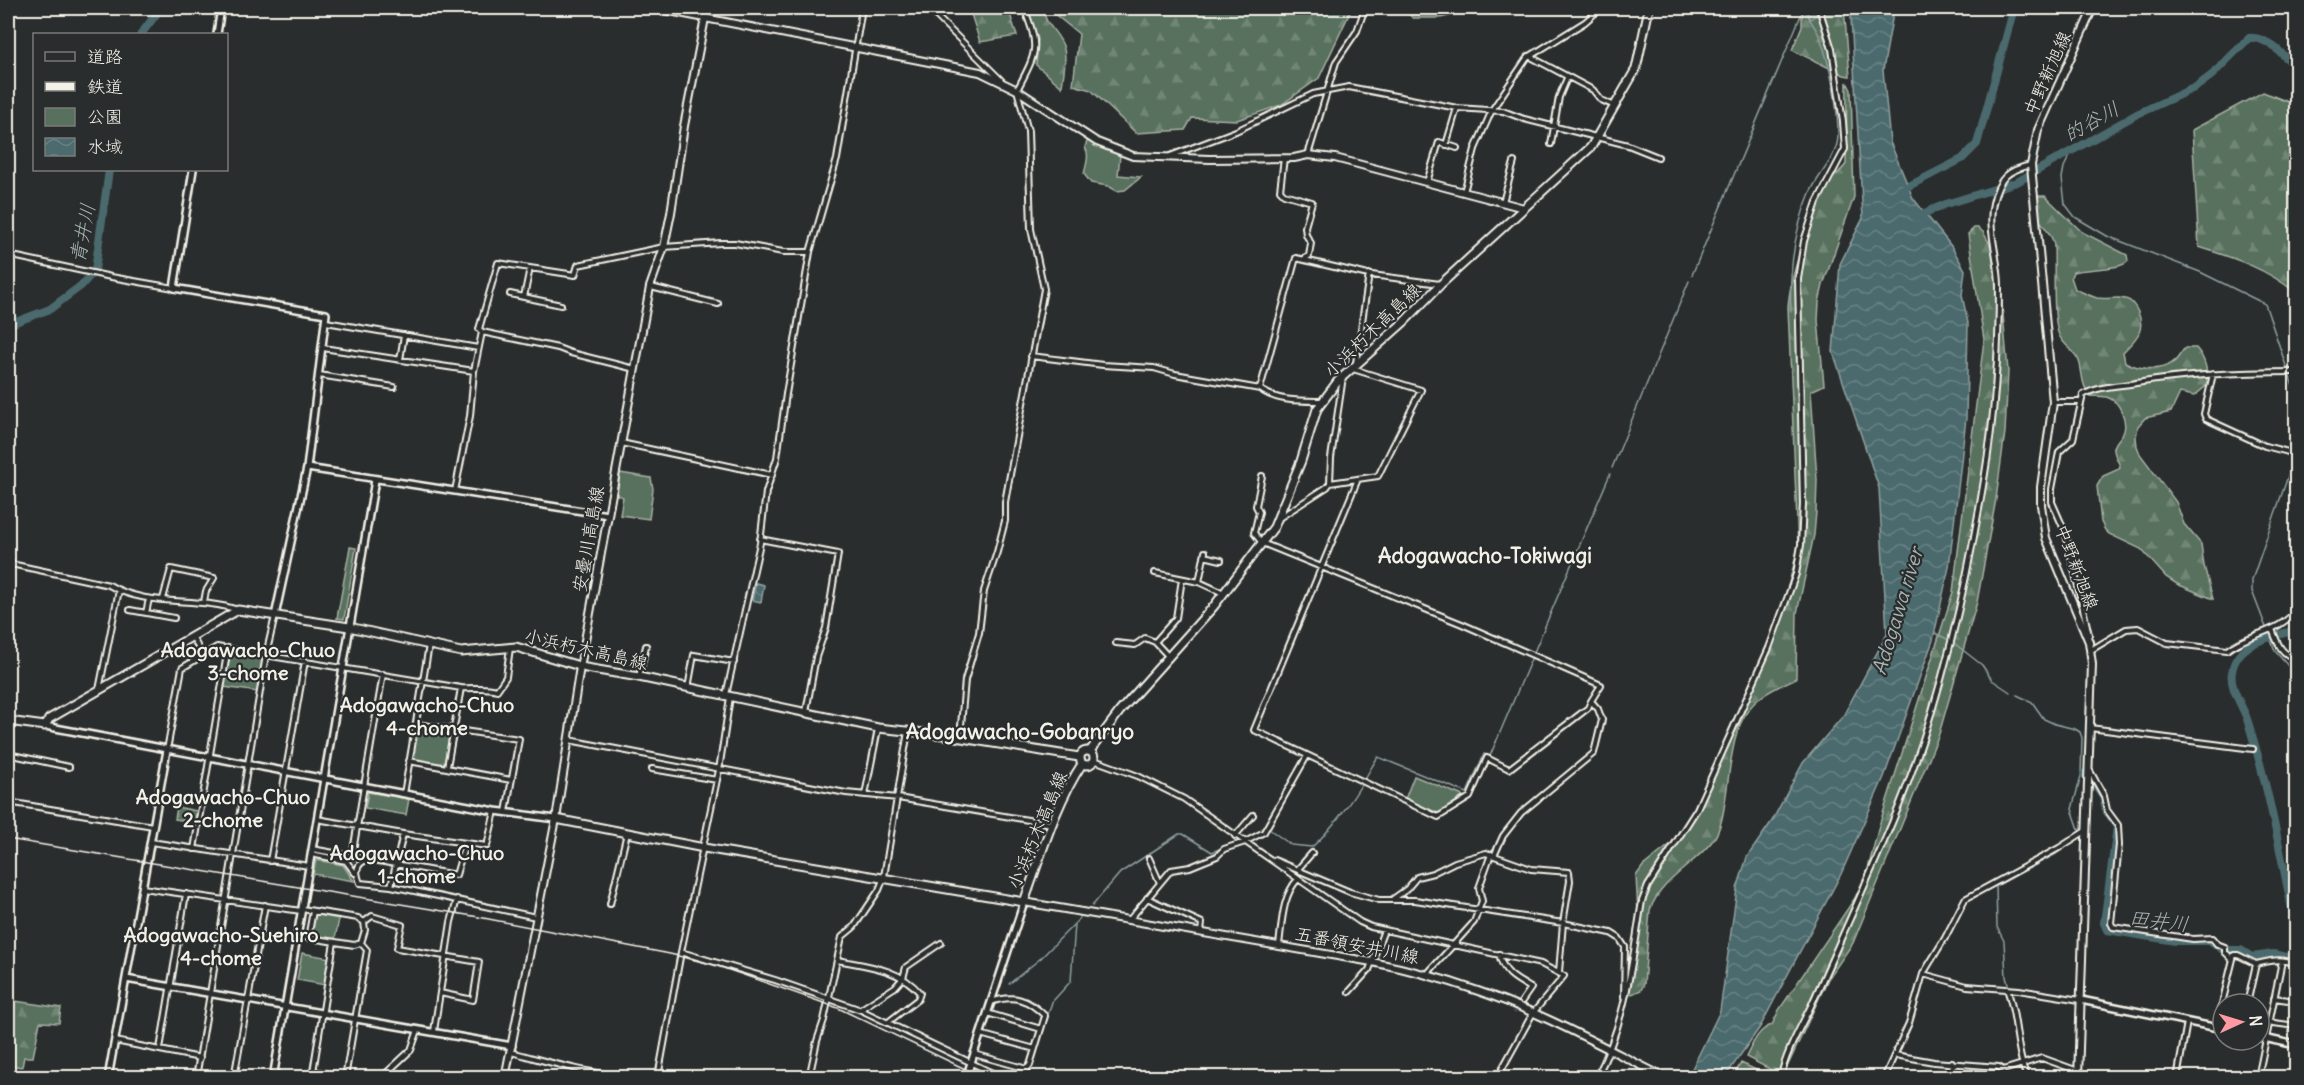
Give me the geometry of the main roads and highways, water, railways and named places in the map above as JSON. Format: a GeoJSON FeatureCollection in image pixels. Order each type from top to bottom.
{"type":"FeatureCollection","features":[{"type":"Feature","properties":{"kind":"main road"},"geometry":{"type":"LineString","coordinates":[[654,8],[980,72],[1017,90],[1097,142],[1133,156],[1284,158],[1308,155],[1353,162],[1524,208]]}},
{"type":"Feature","properties":{"kind":"main road","name":"安曇川高島線"},"geometry":{"type":"LineString","coordinates":[[505,1077],[555,819],[650,287],[664,247],[707,8]]}},
{"type":"Feature","properties":{"kind":"main road","name":"小浜朽木高島線"},"geometry":{"type":"LineString","coordinates":[[1090,751],[1120,711],[1223,593],[1262,543],[1278,519],[1301,461],[1317,410],[1343,376],[1591,147],[1636,69],[1649,8]]}},
{"type":"Feature","properties":{"kind":"main road","name":"中野新旭線"},"geometry":{"type":"LineString","coordinates":[[2078,1074],[2091,650],[2046,538],[2041,505],[2041,487],[2053,402],[2031,165],[2038,130],[2093,8]]}},
{"type":"Feature","properties":{"kind":"main road","name":"小浜朽木高島線"},"geometry":{"type":"LineString","coordinates":[[8,721],[45,726],[49,719],[238,610],[349,627],[461,652],[510,646],[581,666],[878,728],[960,737],[1081,760],[1089,765],[1094,760],[1094,755],[1090,751],[1083,751],[1081,760],[1024,902],[704,848],[555,819]]}},
{"type":"Feature","properties":{"kind":"main road","name":"五番領安井川線"},"geometry":{"type":"LineString","coordinates":[[1024,902],[1279,945],[1427,974],[1479,991],[1533,1013],[1666,1077]]}},
{"type":"Feature","properties":{"kind":"water","name":"Adogawa river"},"geometry":{"type":"Polygon","coordinates":[[[1854,8],[1894,8],[1883,70],[1890,142],[1913,198],[1951,246],[1965,270],[1962,295],[1968,323],[1966,418],[1949,567],[1933,640],[1884,777],[1841,874],[1760,1027],[1725,1077],[1688,1077],[1720,1011],[1737,889],[1747,857],[1772,821],[1803,763],[1843,716],[1887,634],[1879,488],[1833,352],[1840,264],[1863,218],[1851,18],[1854,8]]]}},
{"type":"Feature","properties":{"kind":"water"},"geometry":{"type":"Polygon","coordinates":[[[756,583],[764,585],[761,602],[752,600],[756,583]]]}},
{"type":"Feature","properties":{"kind":"waterway","name":"青井川"},"geometry":{"type":"LineString","coordinates":[[142,33],[161,8]]}},
{"type":"Feature","properties":{"kind":"waterway"},"geometry":{"type":"LineString","coordinates":[[1692,275],[1804,8]]}},
{"type":"Feature","properties":{"kind":"waterway"},"geometry":{"type":"LineString","coordinates":[[1791,311],[1792,266],[1800,221],[1810,193],[1835,151],[1838,135],[1835,99],[1828,63],[1819,35],[1806,8]]}},
{"type":"Feature","properties":{"kind":"waterway"},"geometry":{"type":"LineString","coordinates":[[1809,20],[1826,8]]}},
{"type":"Feature","properties":{"kind":"waterway"},"geometry":{"type":"LineString","coordinates":[[1899,191],[1962,159],[1977,144],[2014,8]]}},
{"type":"Feature","properties":{"kind":"waterway","name":"的谷川"},"geometry":{"type":"LineString","coordinates":[[1915,217],[1946,204],[2017,182],[2137,114],[2196,87],[2212,75],[2249,38],[2269,43],[2296,68]]}},
{"type":"Feature","properties":{"kind":"waterway"},"geometry":{"type":"LineString","coordinates":[[2072,151],[2064,167],[2062,178],[2065,204],[2075,217],[2107,236],[2200,272],[2265,304],[2296,395]]}},
{"type":"Feature","properties":{"kind":"waterway","name":"青井川"},"geometry":{"type":"LineString","coordinates":[[8,328],[13,323],[50,309],[82,285],[95,270],[109,171]]}},
{"type":"Feature","properties":{"kind":"waterway"},"geometry":{"type":"LineString","coordinates":[[1612,468],[1689,281]]}},
{"type":"Feature","properties":{"kind":"waterway"},"geometry":{"type":"LineString","coordinates":[[2295,456],[2252,580],[2252,591],[2275,651],[2296,675]]}},
{"type":"Feature","properties":{"kind":"waterway"},"geometry":{"type":"LineString","coordinates":[[1534,652],[1610,474]]}},
{"type":"Feature","properties":{"kind":"waterway"},"geometry":{"type":"LineString","coordinates":[[2296,630],[2267,638],[2248,647],[2240,654],[2232,672],[2234,690],[2247,719],[2262,770],[2296,928]]}},
{"type":"Feature","properties":{"kind":"waterway"},"geometry":{"type":"LineString","coordinates":[[1935,633],[1947,639]]}},
{"type":"Feature","properties":{"kind":"waterway"},"geometry":{"type":"LineString","coordinates":[[1955,644],[1982,665],[1992,680],[2010,692]]}},
{"type":"Feature","properties":{"kind":"waterway"},"geometry":{"type":"LineString","coordinates":[[1269,829],[1291,845],[1312,847],[1348,805],[1378,757],[1467,793],[1484,754],[1490,756],[1532,657]]}},
{"type":"Feature","properties":{"kind":"waterway"},"geometry":{"type":"LineString","coordinates":[[2017,695],[2032,702],[2044,719],[2080,732],[2082,738],[2081,776],[2072,809],[2080,832]]}},
{"type":"Feature","properties":{"kind":"waterway","name":"田井川"},"geometry":{"type":"LineString","coordinates":[[2084,774],[2091,778],[2103,796],[2106,812],[2117,826],[2104,923],[2107,930],[2176,941],[2211,941],[2223,950],[2241,950],[2252,957],[2274,954],[2296,959]]}},
{"type":"Feature","properties":{"kind":"waterway"},"geometry":{"type":"LineString","coordinates":[[1248,838],[1260,831]]}},
{"type":"Feature","properties":{"kind":"waterway"},"geometry":{"type":"LineString","coordinates":[[1092,906],[1120,873],[1179,834],[1183,834],[1212,852],[1224,847]]}},
{"type":"Feature","properties":{"kind":"waterway"},"geometry":{"type":"LineString","coordinates":[[2009,987],[2006,977],[2004,941],[1997,927],[1996,886],[2056,854],[2079,837]]}},
{"type":"Feature","properties":{"kind":"waterway"},"geometry":{"type":"LineString","coordinates":[[1009,984],[1041,958],[1080,918]]}},
{"type":"Feature","properties":{"kind":"waterway"},"geometry":{"type":"LineString","coordinates":[[1028,1078],[1052,1002],[1071,981],[1075,924]]}},
{"type":"Feature","properties":{"kind":"waterway"},"geometry":{"type":"LineString","coordinates":[[2011,991],[2013,1004]]}},
{"type":"Feature","properties":{"kind":"tunnel"},"geometry":{"type":"LineString","coordinates":[[1514,1013],[1522,1001]]}},
{"type":"Feature","properties":{"kind":"railway"},"geometry":{"type":"LineString","coordinates":[[8,839],[473,916],[670,954],[715,965],[838,1008],[984,1078]]}},
{"type":"Feature","properties":{"kind":"district","name":"Adogawacho-Tokiwagi"},"geometry":{"type":"Point","coordinates":[1485,555]}},
{"type":"Feature","properties":{"kind":"district","name":"Adogawacho-Chuo 3-chome"},"geometry":{"type":"Point","coordinates":[248,660]}},
{"type":"Feature","properties":{"kind":"district","name":"Adogawacho-Chuo 4-chome"},"geometry":{"type":"Point","coordinates":[427,716]}},
{"type":"Feature","properties":{"kind":"district","name":"Adogawacho-Gobanryo"},"geometry":{"type":"Point","coordinates":[1020,731]}},
{"type":"Feature","properties":{"kind":"district","name":"Adogawacho-Chuo 2-chome"},"geometry":{"type":"Point","coordinates":[223,808]}},
{"type":"Feature","properties":{"kind":"district","name":"Adogawacho-Chuo 1-chome"},"geometry":{"type":"Point","coordinates":[417,864]}},
{"type":"Feature","properties":{"kind":"district","name":"Adogawacho-Suehiro 4-chome"},"geometry":{"type":"Point","coordinates":[221,946]}}]}
